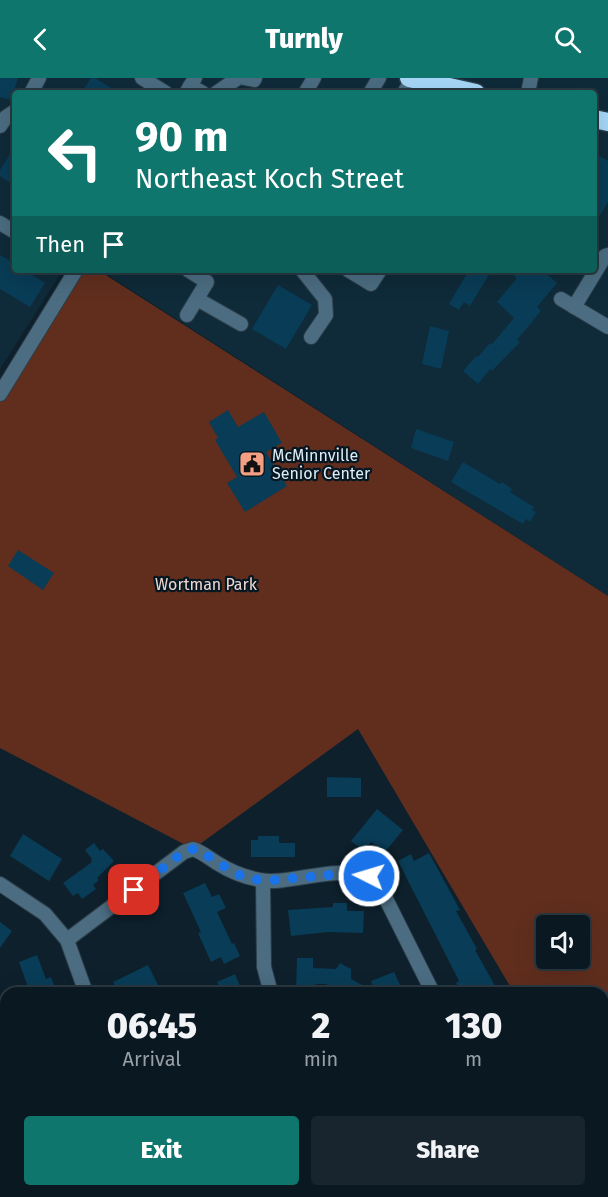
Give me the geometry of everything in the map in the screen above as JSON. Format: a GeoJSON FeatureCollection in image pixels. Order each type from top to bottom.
{"type":"FeatureCollection","features":[{"type":"Feature","properties":{"kind":"highway"},"geometry":{"type":"LineString","coordinates":[[411,78],[443,90]]}},
{"type":"Feature","properties":{"kind":"street"},"geometry":{"type":"LineString","coordinates":[[142,78],[161,90]]}},
{"type":"Feature","properties":{"kind":"street"},"geometry":{"type":"LineString","coordinates":[[220,90],[238,78]]}},
{"type":"Feature","properties":{"kind":"street"},"geometry":{"type":"LineString","coordinates":[[243,78],[254,80],[255,78]]}},
{"type":"Feature","properties":{"kind":"street"},"geometry":{"type":"LineString","coordinates":[[0,126],[12,113]]}},
{"type":"Feature","properties":{"kind":"street"},"geometry":{"type":"LineString","coordinates":[[597,269],[608,255]]}},
{"type":"Feature","properties":{"kind":"street"},"geometry":{"type":"LineString","coordinates":[[0,394],[74,273]]}},
{"type":"Feature","properties":{"kind":"street"},"geometry":{"type":"LineString","coordinates":[[188,315],[207,282],[193,273]]}},
{"type":"Feature","properties":{"kind":"street"},"geometry":{"type":"LineString","coordinates":[[304,273],[325,299],[326,315],[311,337]]}},
{"type":"Feature","properties":{"kind":"street"},"geometry":{"type":"LineString","coordinates":[[353,273],[371,285],[378,273]]}},
{"type":"Feature","properties":{"kind":"street"},"geometry":{"type":"LineString","coordinates":[[574,307],[595,273]]}},
{"type":"Feature","properties":{"kind":"street"},"geometry":{"type":"LineString","coordinates":[[197,298],[242,324]]}},
{"type":"Feature","properties":{"kind":"street"},"geometry":{"type":"LineString","coordinates":[[561,299],[608,327]]}},
{"type":"Feature","properties":{"kind":"street"},"geometry":{"type":"LineString","coordinates":[[67,940],[184,852],[193,849],[236,874],[263,881],[352,873],[369,876],[378,883],[431,987]]}},
{"type":"Feature","properties":{"kind":"street"},"geometry":{"type":"LineString","coordinates":[[263,881],[264,967],[269,987]]}},
{"type":"Feature","properties":{"kind":"street"},"geometry":{"type":"LineString","coordinates":[[0,884],[45,914],[67,940],[84,987]]}},
{"type":"Feature","properties":{"kind":"shaded area"},"geometry":{"type":"Polygon","coordinates":[[[0,78],[608,78],[608,596],[105,273],[597,273],[597,90],[12,90],[12,273],[61,273],[0,369],[0,78]]]}},
{"type":"Feature","properties":{"kind":"green space","name":"Wortman Park"},"geometry":{"type":"Polygon","coordinates":[[[74,273],[103,273],[608,596],[608,987],[510,987],[358,729],[193,849],[0,748],[0,393],[74,273]]]}},
{"type":"Feature","properties":{"kind":"building"},"geometry":{"type":"Polygon","coordinates":[[[0,78],[18,78],[14,90],[12,90],[11,100],[0,97],[0,78]]]}},
{"type":"Feature","properties":{"kind":"building"},"geometry":{"type":"Polygon","coordinates":[[[91,78],[95,78],[114,90],[83,90],[91,78]]]}},
{"type":"Feature","properties":{"kind":"building"},"geometry":{"type":"Polygon","coordinates":[[[12,151],[12,184],[0,176],[0,170],[12,151]]]}},
{"type":"Feature","properties":{"kind":"building"},"geometry":{"type":"Polygon","coordinates":[[[597,155],[608,161],[608,202],[597,220],[597,155]]]}},
{"type":"Feature","properties":{"kind":"building"},"geometry":{"type":"Polygon","coordinates":[[[0,255],[12,262],[12,273],[29,273],[45,283],[30,307],[0,289],[0,255]]]}},
{"type":"Feature","properties":{"kind":"building"},"geometry":{"type":"Polygon","coordinates":[[[467,273],[490,273],[470,306],[464,302],[459,310],[449,304],[467,273]]]}},
{"type":"Feature","properties":{"kind":"building"},"geometry":{"type":"Polygon","coordinates":[[[511,273],[545,273],[557,283],[537,307],[541,311],[517,340],[520,342],[492,371],[490,369],[478,384],[463,371],[476,356],[478,357],[490,343],[492,344],[514,318],[497,302],[517,278],[511,273]]]}},
{"type":"Feature","properties":{"kind":"building"},"geometry":{"type":"Polygon","coordinates":[[[278,285],[312,305],[286,349],[252,329],[278,285]]]}},
{"type":"Feature","properties":{"kind":"building"},"geometry":{"type":"Polygon","coordinates":[[[430,326],[449,331],[441,369],[422,364],[430,326]]]}},
{"type":"Feature","properties":{"kind":"building","name":"McMinnville Senior Center"},"geometry":{"type":"Polygon","coordinates":[[[228,410],[238,427],[264,412],[282,443],[266,452],[287,486],[245,512],[227,483],[237,477],[215,440],[218,438],[209,422],[228,410]]]}},
{"type":"Feature","properties":{"kind":"building"},"geometry":{"type":"Polygon","coordinates":[[[416,429],[454,442],[448,461],[411,448],[416,429]]]}},
{"type":"Feature","properties":{"kind":"building"},"geometry":{"type":"Polygon","coordinates":[[[463,462],[500,484],[502,482],[512,489],[510,492],[534,507],[532,510],[536,512],[530,522],[526,519],[523,524],[451,482],[463,462]]]}},
{"type":"Feature","properties":{"kind":"building"},"geometry":{"type":"Polygon","coordinates":[[[18,550],[54,573],[43,590],[8,566],[18,550]]]}},
{"type":"Feature","properties":{"kind":"building"},"geometry":{"type":"Polygon","coordinates":[[[327,777],[361,778],[361,797],[327,797],[327,777]]]}},
{"type":"Feature","properties":{"kind":"building"},"geometry":{"type":"Polygon","coordinates":[[[377,809],[403,830],[384,853],[371,842],[364,851],[351,841],[377,809]]]}},
{"type":"Feature","properties":{"kind":"building"},"geometry":{"type":"Polygon","coordinates":[[[23,834],[62,859],[49,881],[10,856],[23,834]]]}},
{"type":"Feature","properties":{"kind":"building"},"geometry":{"type":"Polygon","coordinates":[[[258,836],[279,836],[279,843],[295,843],[295,857],[251,857],[251,840],[258,840],[258,836]]]}},
{"type":"Feature","properties":{"kind":"building"},"geometry":{"type":"Polygon","coordinates":[[[94,843],[100,851],[103,849],[114,861],[97,878],[99,880],[93,885],[96,889],[82,899],[78,893],[73,896],[63,883],[92,862],[85,850],[94,843]]]}},
{"type":"Feature","properties":{"kind":"building"},"geometry":{"type":"Polygon","coordinates":[[[429,853],[460,910],[456,911],[496,987],[458,987],[456,983],[459,981],[398,861],[411,854],[414,861],[429,853]]]}},
{"type":"Feature","properties":{"kind":"building"},"geometry":{"type":"Polygon","coordinates":[[[205,883],[212,897],[219,894],[226,908],[217,912],[240,956],[224,964],[221,957],[211,962],[198,933],[201,932],[183,893],[205,883]]]}},
{"type":"Feature","properties":{"kind":"building"},"geometry":{"type":"Polygon","coordinates":[[[333,903],[347,903],[347,911],[364,911],[363,933],[328,932],[291,936],[288,910],[333,907],[333,903]]]}},
{"type":"Feature","properties":{"kind":"building"},"geometry":{"type":"Polygon","coordinates":[[[0,922],[12,931],[0,948],[0,922]]]}},
{"type":"Feature","properties":{"kind":"building"},"geometry":{"type":"Polygon","coordinates":[[[37,955],[46,979],[51,977],[55,987],[28,987],[19,962],[37,955]]]}},
{"type":"Feature","properties":{"kind":"building"},"geometry":{"type":"Polygon","coordinates":[[[297,958],[313,958],[313,968],[336,969],[340,963],[351,969],[351,979],[366,987],[332,987],[326,984],[316,984],[314,987],[296,987],[297,958]]]}},
{"type":"Feature","properties":{"kind":"building"},"geometry":{"type":"Polygon","coordinates":[[[148,965],[159,987],[115,987],[113,982],[148,965]]]}},
{"type":"Feature","properties":{"kind":"building"},"geometry":{"type":"Polygon","coordinates":[[[394,972],[401,987],[373,987],[371,981],[394,972]]]}},
{"type":"Feature","properties":{"kind":"building"},"geometry":{"type":"Polygon","coordinates":[[[235,974],[240,987],[219,987],[217,982],[235,974]]]}},
{"type":"Feature","properties":{"kind":"place","name":"McMinnville Senior Center"},"geometry":{"type":"Point","coordinates":[252,464]}},
{"type":"Feature","properties":{"kind":"route"},"geometry":{"type":"LineString","coordinates":[[134,890],[184,852],[193,849],[236,874],[263,881],[352,873],[369,876]]}}]}
